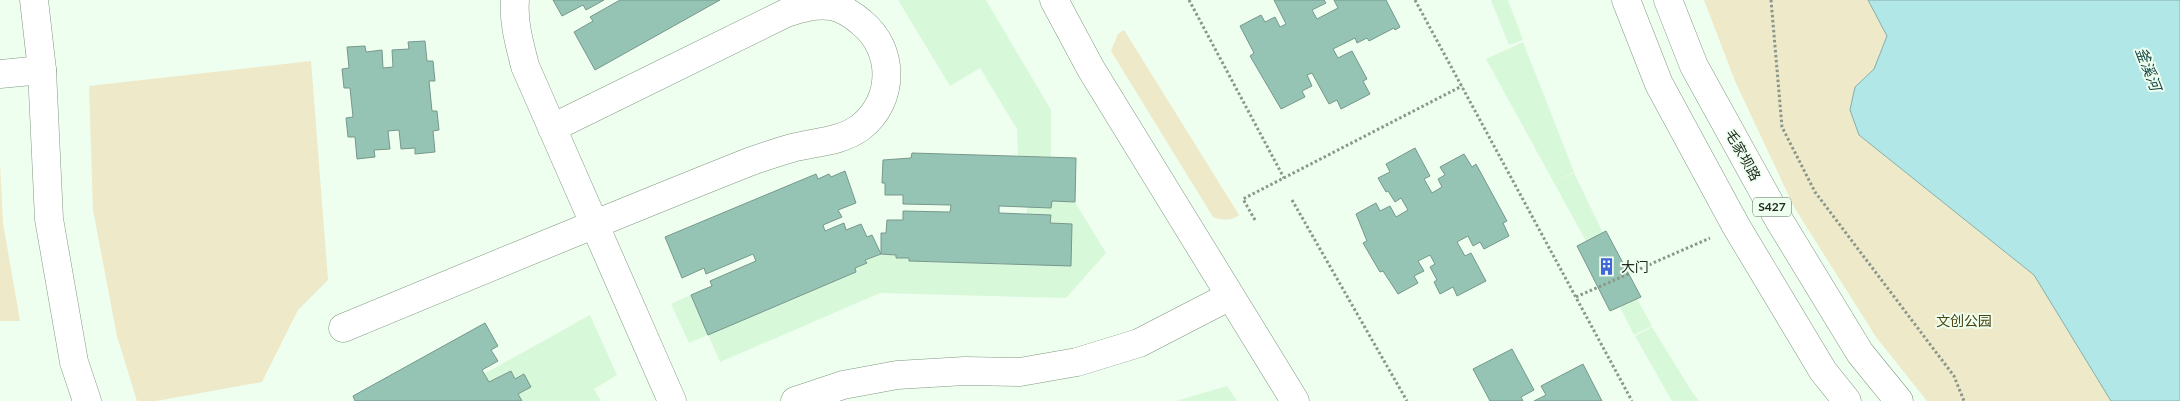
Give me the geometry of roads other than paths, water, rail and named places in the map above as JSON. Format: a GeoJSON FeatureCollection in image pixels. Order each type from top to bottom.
{"type":"FeatureCollection","features":[{"type":"Feature","properties":{"kind":"main road"},"geometry":{"type":"LineString","coordinates":[[34,0],[42,70],[49,219],[74,362],[87,401]]}},
{"type":"Feature","properties":{"kind":"main road"},"geometry":{"type":"LineString","coordinates":[[515,0],[514,10],[518,37],[525,66],[672,401]]}},
{"type":"Feature","properties":{"kind":"main road"},"geometry":{"type":"LineString","coordinates":[[1054,0],[1091,69],[1295,401]]}},
{"type":"Feature","properties":{"kind":"main road","name":"S427"},"geometry":{"type":"LineString","coordinates":[[1626,0],[1659,84],[1736,226],[1822,371],[1847,401]]}},
{"type":"Feature","properties":{"kind":"main road","name":"毛家坝路"},"geometry":{"type":"LineString","coordinates":[[1668,0],[1694,66],[1780,220],[1860,353],[1899,401]]}},
{"type":"Feature","properties":{"kind":"main road"},"geometry":{"type":"LineString","coordinates":[[343,328],[594,223],[761,158],[846,136],[861,126],[874,113],[883,98],[887,79],[886,60],[880,43],[870,29],[852,15],[832,6],[807,6],[786,13],[552,128]]}},
{"type":"Feature","properties":{"kind":"main road"},"geometry":{"type":"LineString","coordinates":[[0,74],[42,70]]}},
{"type":"Feature","properties":{"kind":"main road"},"geometry":{"type":"LineString","coordinates":[[795,401],[843,385],[897,375],[965,371],[1020,372],[1078,362],[1139,343],[1230,296]]}},
{"type":"Feature","properties":{"kind":"water","name":"釜溪河"},"geometry":{"type":"Polygon","coordinates":[[[1868,0],[2180,0],[2180,401],[2111,401],[2034,275],[1859,135],[1850,110],[1855,87],[1874,69],[1887,36],[1868,0]]]}},
{"type":"Feature","properties":{"kind":"place","name":"大门"},"geometry":{"type":"Point","coordinates":[1607,267]}},
{"type":"Feature","properties":{"kind":"park label","name":"文创公园"},"geometry":{"type":"Point","coordinates":[1964,321]}}]}
